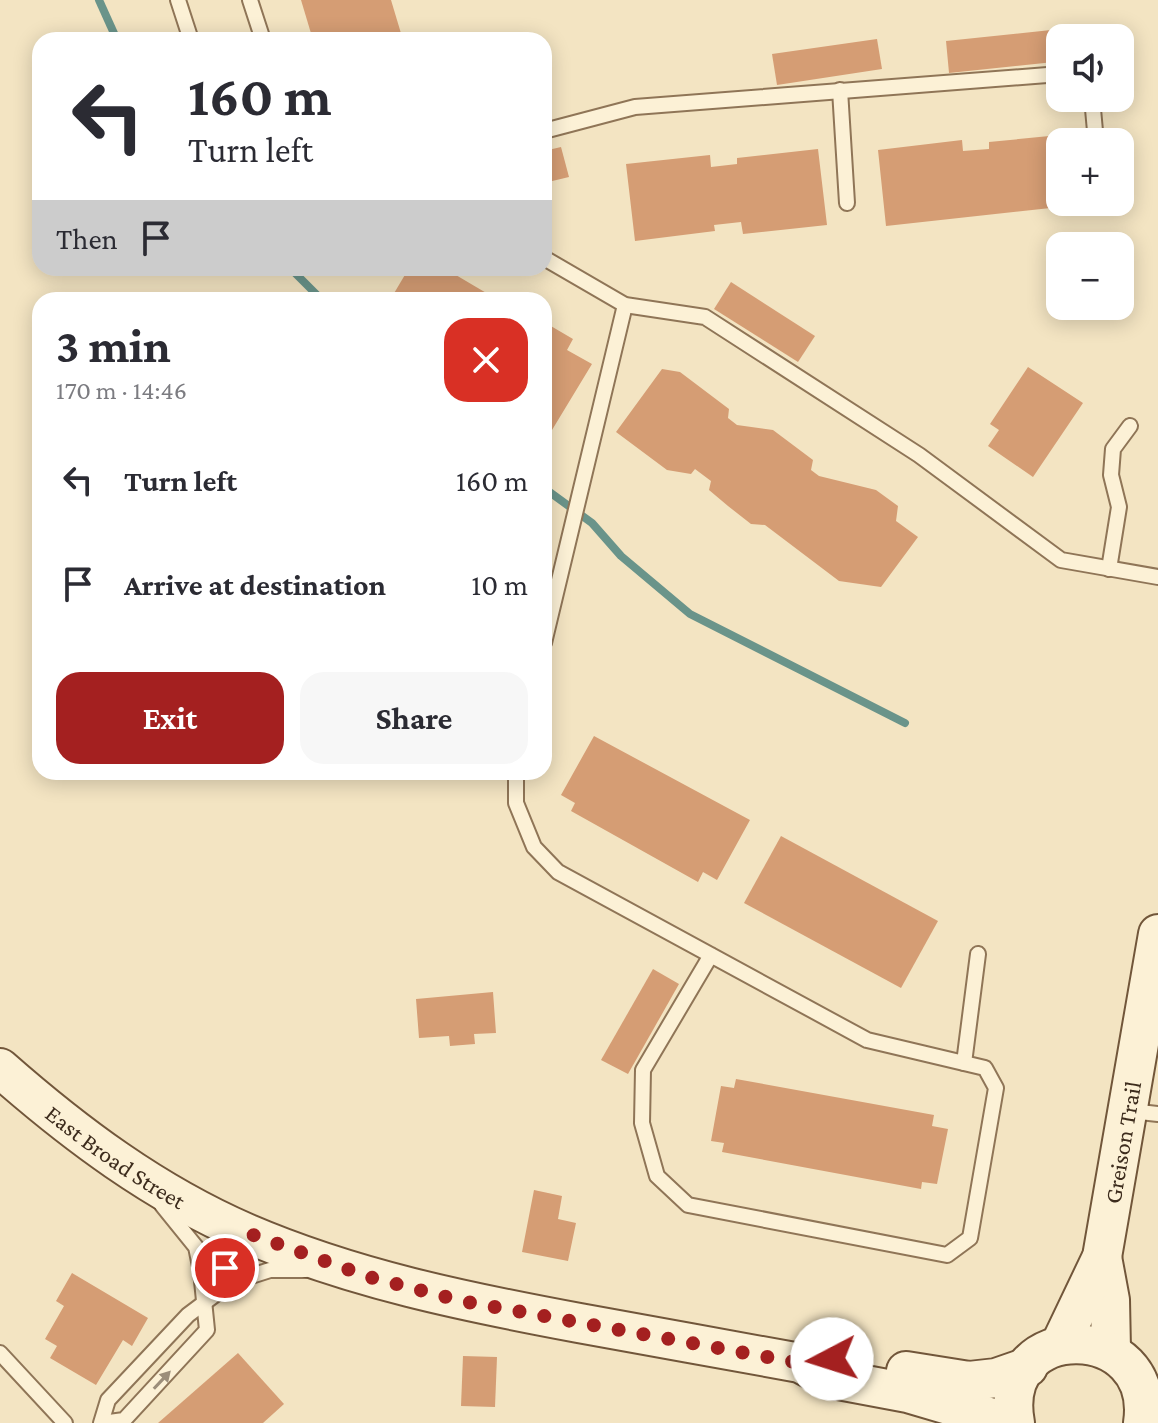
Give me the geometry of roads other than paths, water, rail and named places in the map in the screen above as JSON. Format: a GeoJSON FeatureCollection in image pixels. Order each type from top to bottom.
{"type":"FeatureCollection","features":[{"type":"Feature","properties":{"kind":"street","name":"Greison Trail"},"geometry":{"type":"LineString","coordinates":[[1060,1345],[1102,1257],[1142,1113],[1158,934]]}},
{"type":"Feature","properties":{"kind":"street","name":"East Broad Street"},"geometry":{"type":"LineString","coordinates":[[0,1068],[54,1116],[133,1173],[245,1232],[348,1270],[462,1301],[800,1363],[832,1359],[969,1381],[996,1378],[1028,1367],[1037,1357],[1060,1345]]}},
{"type":"Feature","properties":{"kind":"street","name":"Greison Trail"},"geometry":{"type":"LineString","coordinates":[[1102,1257],[1110,1300],[1111,1350]]}},
{"type":"Feature","properties":{"kind":"street"},"geometry":{"type":"LineString","coordinates":[[1060,1345],[1086,1343],[1111,1350],[1148,1381],[1143,1423]]}},
{"type":"Feature","properties":{"kind":"street","name":"East Broad Street"},"geometry":{"type":"LineString","coordinates":[[800,1363],[828,1378],[908,1393],[989,1417],[998,1423]]}},
{"type":"Feature","properties":{"kind":"street"},"geometry":{"type":"LineString","coordinates":[[1015,1423],[1016,1389],[1028,1367]]}},
{"type":"Feature","properties":{"kind":"lane"},"geometry":{"type":"LineString","coordinates":[[178,0],[188,32]]}},
{"type":"Feature","properties":{"kind":"lane"},"geometry":{"type":"LineString","coordinates":[[250,0],[260,32]]}},
{"type":"Feature","properties":{"kind":"lane"},"geometry":{"type":"LineString","coordinates":[[552,129],[635,107],[1046,75]]}},
{"type":"Feature","properties":{"kind":"lane"},"geometry":{"type":"LineString","coordinates":[[840,90],[847,203]]}},
{"type":"Feature","properties":{"kind":"lane"},"geometry":{"type":"LineString","coordinates":[[552,263],[625,305],[705,317],[919,455],[1061,560],[1158,577]]}},
{"type":"Feature","properties":{"kind":"lane"},"geometry":{"type":"LineString","coordinates":[[552,610],[625,305]]}},
{"type":"Feature","properties":{"kind":"lane"},"geometry":{"type":"LineString","coordinates":[[1109,569],[1119,507],[1111,475],[1113,449],[1130,426]]}},
{"type":"Feature","properties":{"kind":"lane"},"geometry":{"type":"LineString","coordinates":[[516,780],[516,803],[534,847],[558,872],[711,955],[867,1040],[985,1068],[996,1088],[970,1238],[947,1255],[688,1205],[657,1176],[642,1123],[643,1070],[711,955]]}},
{"type":"Feature","properties":{"kind":"lane"},"geometry":{"type":"LineString","coordinates":[[964,1063],[978,954]]}},
{"type":"Feature","properties":{"kind":"lane"},"geometry":{"type":"LineString","coordinates":[[133,1173],[196,1247],[206,1304],[207,1330],[124,1420],[101,1423],[108,1400],[188,1315],[206,1304],[232,1282],[270,1270],[348,1270]]}},
{"type":"Feature","properties":{"kind":"lane"},"geometry":{"type":"LineString","coordinates":[[206,1304],[245,1232]]}},
{"type":"Feature","properties":{"kind":"lane"},"geometry":{"type":"LineString","coordinates":[[0,1353],[65,1423]]}},
{"type":"Feature","properties":{"kind":"waterway"},"geometry":{"type":"LineString","coordinates":[[99,0],[113,32]]}},
{"type":"Feature","properties":{"kind":"waterway"},"geometry":{"type":"LineString","coordinates":[[298,276],[314,292]]}},
{"type":"Feature","properties":{"kind":"waterway"},"geometry":{"type":"LineString","coordinates":[[552,494],[592,523],[621,556],[690,614],[905,723]]}}]}
